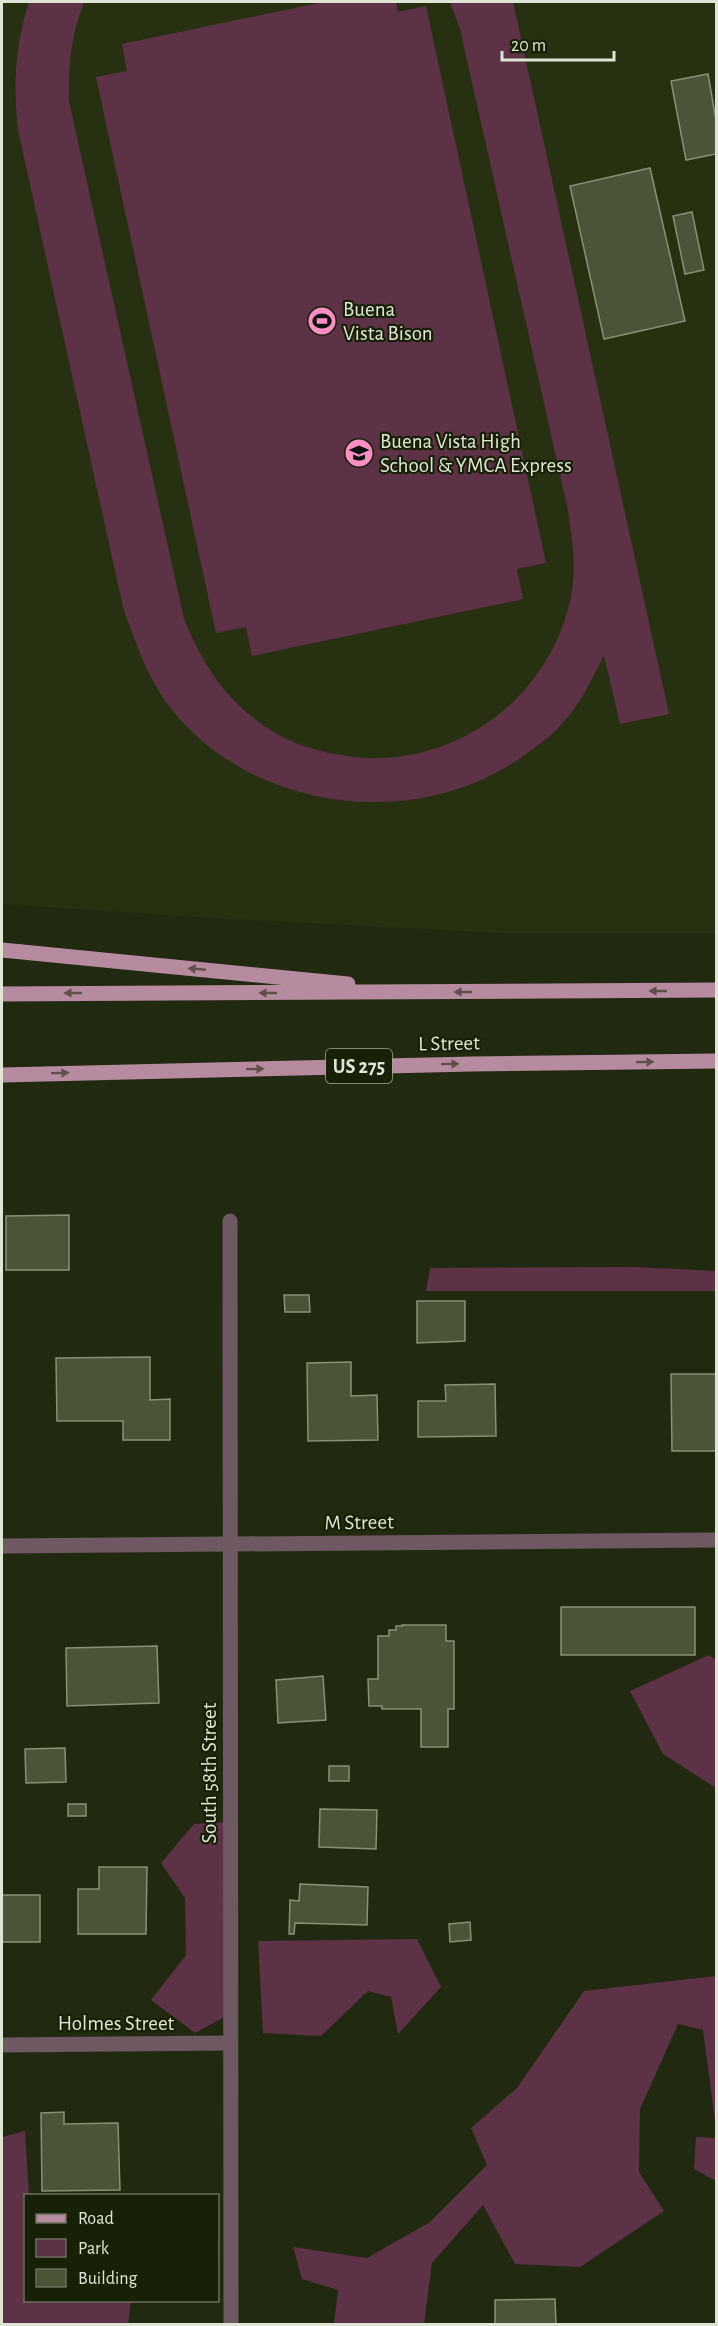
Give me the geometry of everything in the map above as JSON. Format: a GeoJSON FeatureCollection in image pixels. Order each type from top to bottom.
{"type":"FeatureCollection","features":[{"type":"Feature","properties":{"kind":"main road"},"geometry":{"type":"LineString","coordinates":[[2,950],[422,992]]}},
{"type":"Feature","properties":{"kind":"main road"},"geometry":{"type":"LineString","coordinates":[[2,994],[717,990]]}},
{"type":"Feature","properties":{"kind":"main road","name":"L Street"},"geometry":{"type":"LineString","coordinates":[[2,1075],[450,1064],[717,1061]]}},
{"type":"Feature","properties":{"kind":"street","name":"South 58th Street"},"geometry":{"type":"LineString","coordinates":[[230,1221],[231,2325]]}},
{"type":"Feature","properties":{"kind":"street","name":"M Street"},"geometry":{"type":"LineString","coordinates":[[2,1546],[717,1540]]}},
{"type":"Feature","properties":{"kind":"street","name":"Holmes Street"},"geometry":{"type":"LineString","coordinates":[[2,2045],[230,2043]]}},
{"type":"Feature","properties":{"kind":"shaded area","name":"Buena Vista High School & YMCA Express"},"geometry":{"type":"Polygon","coordinates":[[[2,2],[716,2],[716,933],[500,933],[194,917],[2,904],[2,2]]]}},
{"type":"Feature","properties":{"kind":"green space"},"geometry":{"type":"Polygon","coordinates":[[[29,2],[84,2],[71,50],[69,101],[184,619],[192,637],[209,669],[231,698],[275,733],[319,751],[375,758],[414,754],[452,743],[486,724],[516,700],[540,669],[559,635],[571,596],[574,564],[568,510],[460,29],[450,2],[513,2],[669,714],[620,724],[604,655],[585,692],[568,717],[553,733],[526,754],[483,779],[437,795],[388,802],[338,800],[290,789],[244,770],[203,742],[169,706],[148,671],[123,607],[18,130],[16,65],[29,2]]]}},
{"type":"Feature","properties":{"kind":"green space","name":"Buena Vista Bison"},"geometry":{"type":"Polygon","coordinates":[[[323,2],[396,2],[398,12],[426,6],[546,563],[517,569],[523,599],[252,656],[246,627],[216,633],[96,77],[127,71],[122,44],[323,2]]]}},
{"type":"Feature","properties":{"kind":"green space"},"geometry":{"type":"Polygon","coordinates":[[[634,1267],[716,1271],[716,1291],[426,1291],[430,1268],[634,1267]]]}},
{"type":"Feature","properties":{"kind":"green space"},"geometry":{"type":"Polygon","coordinates":[[[709,1655],[716,1660],[716,1788],[663,1754],[630,1691],[709,1655]]]}},
{"type":"Feature","properties":{"kind":"green space"},"geometry":{"type":"Polygon","coordinates":[[[227,1822],[228,2015],[195,2033],[151,2000],[186,1955],[185,1898],[161,1863],[194,1824],[227,1822]]]}},
{"type":"Feature","properties":{"kind":"green space"},"geometry":{"type":"Polygon","coordinates":[[[417,1939],[441,1987],[398,2034],[391,1997],[368,1991],[321,2036],[263,2033],[258,1941],[417,1939]]]}},
{"type":"Feature","properties":{"kind":"green space"},"geometry":{"type":"Polygon","coordinates":[[[716,1976],[716,2128],[703,2030],[678,2024],[640,2109],[639,2172],[664,2211],[580,2267],[515,2264],[483,2205],[432,2263],[424,2324],[334,2324],[338,2290],[302,2279],[293,2247],[367,2258],[430,2222],[487,2165],[471,2128],[517,2088],[584,1991],[716,1976]]]}},
{"type":"Feature","properties":{"kind":"green space"},"geometry":{"type":"Polygon","coordinates":[[[25,2131],[29,2194],[24,2194],[24,2302],[131,2302],[128,2324],[2,2324],[2,2137],[25,2131]]]}},
{"type":"Feature","properties":{"kind":"green space"},"geometry":{"type":"Polygon","coordinates":[[[696,2137],[716,2138],[716,2181],[694,2169],[696,2137]]]}},
{"type":"Feature","properties":{"kind":"building"},"geometry":{"type":"Polygon","coordinates":[[[708,74],[716,120],[716,154],[686,160],[671,81],[708,74]]]}},
{"type":"Feature","properties":{"kind":"building"},"geometry":{"type":"Polygon","coordinates":[[[650,168],[685,321],[604,339],[570,186],[650,168]]]}},
{"type":"Feature","properties":{"kind":"building"},"geometry":{"type":"Polygon","coordinates":[[[692,212],[704,270],[685,274],[673,216],[692,212]]]}},
{"type":"Feature","properties":{"kind":"building"},"geometry":{"type":"Polygon","coordinates":[[[69,1215],[69,1270],[6,1270],[6,1216],[69,1215]]]}},
{"type":"Feature","properties":{"kind":"building"},"geometry":{"type":"Polygon","coordinates":[[[284,1295],[309,1295],[310,1312],[285,1312],[284,1295]]]}},
{"type":"Feature","properties":{"kind":"building"},"geometry":{"type":"Polygon","coordinates":[[[417,1301],[465,1301],[465,1341],[417,1343],[417,1301]]]}},
{"type":"Feature","properties":{"kind":"building"},"geometry":{"type":"Polygon","coordinates":[[[150,1357],[150,1400],[170,1399],[170,1440],[123,1440],[123,1421],[57,1421],[56,1358],[150,1357]]]}},
{"type":"Feature","properties":{"kind":"building"},"geometry":{"type":"Polygon","coordinates":[[[351,1362],[351,1396],[377,1395],[378,1440],[308,1441],[307,1363],[351,1362]]]}},
{"type":"Feature","properties":{"kind":"building"},"geometry":{"type":"Polygon","coordinates":[[[671,1374],[716,1374],[716,1451],[672,1451],[671,1374]]]}},
{"type":"Feature","properties":{"kind":"building"},"geometry":{"type":"Polygon","coordinates":[[[495,1384],[496,1436],[418,1437],[418,1401],[446,1401],[445,1385],[495,1384]]]}},
{"type":"Feature","properties":{"kind":"building"},"geometry":{"type":"Polygon","coordinates":[[[561,1607],[695,1607],[695,1655],[561,1655],[561,1607]]]}},
{"type":"Feature","properties":{"kind":"building"},"geometry":{"type":"Polygon","coordinates":[[[446,1625],[446,1641],[454,1641],[454,1709],[448,1709],[448,1747],[421,1747],[421,1709],[382,1709],[382,1706],[369,1706],[368,1679],[378,1679],[378,1636],[389,1636],[389,1630],[396,1630],[396,1626],[446,1625]]]}},
{"type":"Feature","properties":{"kind":"building"},"geometry":{"type":"Polygon","coordinates":[[[157,1646],[159,1703],[67,1706],[66,1648],[157,1646]]]}},
{"type":"Feature","properties":{"kind":"building"},"geometry":{"type":"Polygon","coordinates":[[[323,1676],[326,1720],[278,1723],[276,1680],[323,1676]]]}},
{"type":"Feature","properties":{"kind":"building"},"geometry":{"type":"Polygon","coordinates":[[[65,1748],[66,1782],[26,1783],[25,1749],[65,1748]]]}},
{"type":"Feature","properties":{"kind":"building"},"geometry":{"type":"Polygon","coordinates":[[[329,1766],[349,1766],[349,1781],[329,1781],[329,1766]]]}},
{"type":"Feature","properties":{"kind":"building"},"geometry":{"type":"Polygon","coordinates":[[[68,1804],[86,1804],[86,1816],[68,1816],[68,1804]]]}},
{"type":"Feature","properties":{"kind":"building"},"geometry":{"type":"Polygon","coordinates":[[[320,1809],[377,1810],[376,1849],[319,1847],[320,1809]]]}},
{"type":"Feature","properties":{"kind":"building"},"geometry":{"type":"Polygon","coordinates":[[[99,1867],[147,1867],[146,1934],[78,1934],[78,1889],[99,1889],[99,1867]]]}},
{"type":"Feature","properties":{"kind":"building"},"geometry":{"type":"Polygon","coordinates":[[[300,1884],[368,1887],[367,1925],[295,1923],[294,1934],[289,1934],[290,1900],[299,1901],[300,1884]]]}},
{"type":"Feature","properties":{"kind":"building"},"geometry":{"type":"Polygon","coordinates":[[[2,1895],[40,1895],[40,1942],[2,1942],[2,1895]]]}},
{"type":"Feature","properties":{"kind":"building"},"geometry":{"type":"Polygon","coordinates":[[[470,1922],[471,1940],[450,1942],[449,1924],[470,1922]]]}},
{"type":"Feature","properties":{"kind":"building"},"geometry":{"type":"Polygon","coordinates":[[[64,2112],[64,2124],[118,2123],[120,2190],[42,2191],[41,2113],[64,2112]]]}},
{"type":"Feature","properties":{"kind":"building"},"geometry":{"type":"Polygon","coordinates":[[[555,2299],[556,2324],[495,2324],[495,2300],[555,2299]]]}},
{"type":"Feature","properties":{"kind":"place","name":"Buena Vista Bison"},"geometry":{"type":"Point","coordinates":[322,321]}},
{"type":"Feature","properties":{"kind":"place","name":"Buena Vista High School & YMCA Express"},"geometry":{"type":"Point","coordinates":[359,453]}}]}
